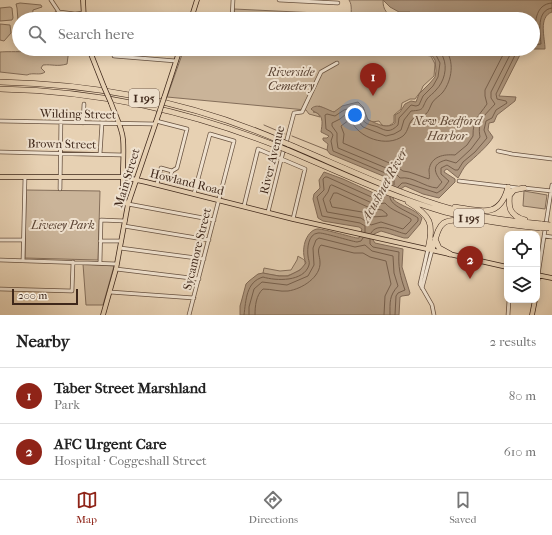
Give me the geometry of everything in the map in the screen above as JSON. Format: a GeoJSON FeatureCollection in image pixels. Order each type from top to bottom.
{"type":"FeatureCollection","features":[{"type":"Feature","properties":{"kind":"highway","name":"I 195"},"geometry":{"type":"LineString","coordinates":[[0,82],[77,87],[141,97],[209,114],[251,128],[420,199],[478,215],[541,226]]}},
{"type":"Feature","properties":{"kind":"highway","name":"I 195"},"geometry":{"type":"LineString","coordinates":[[0,88],[79,93],[150,106],[211,122],[244,133],[399,197],[454,214],[510,224],[551,227]]}},
{"type":"Feature","properties":{"kind":"highway"},"geometry":{"type":"LineString","coordinates":[[508,187],[510,190],[509,208],[516,216],[523,220],[541,226]]}},
{"type":"Feature","properties":{"kind":"highway"},"geometry":{"type":"LineString","coordinates":[[420,199],[478,211],[489,210],[496,208],[502,203],[508,187]]}},
{"type":"Feature","properties":{"kind":"highway"},"geometry":{"type":"LineString","coordinates":[[509,198],[513,191],[524,188]]}},
{"type":"Feature","properties":{"kind":"highway"},"geometry":{"type":"LineString","coordinates":[[399,197],[421,211],[429,221],[432,232],[430,250]]}},
{"type":"Feature","properties":{"kind":"highway"},"geometry":{"type":"LineString","coordinates":[[430,250],[438,229],[442,224],[453,219],[510,224]]}},
{"type":"Feature","properties":{"kind":"highway"},"geometry":{"type":"LineString","coordinates":[[436,234],[436,243],[438,248],[450,254]]}},
{"type":"Feature","properties":{"kind":"main road"},"geometry":{"type":"LineString","coordinates":[[83,0],[84,12]]}},
{"type":"Feature","properties":{"kind":"main road"},"geometry":{"type":"LineString","coordinates":[[193,12],[197,0]]}},
{"type":"Feature","properties":{"kind":"main road"},"geometry":{"type":"LineString","coordinates":[[92,56],[119,123],[123,138],[124,199],[125,203],[128,204]]}},
{"type":"Feature","properties":{"kind":"main road","name":"Main Street"},"geometry":{"type":"LineString","coordinates":[[103,315],[116,269],[128,204],[178,56]]}},
{"type":"Feature","properties":{"kind":"main road","name":"Howland Road"},"geometry":{"type":"LineString","coordinates":[[0,177],[123,177],[157,184],[293,219],[504,266]]}},
{"type":"Feature","properties":{"kind":"main road"},"geometry":{"type":"LineString","coordinates":[[540,275],[552,278]]}},
{"type":"Feature","properties":{"kind":"main road"},"geometry":{"type":"LineString","coordinates":[[532,315],[534,303]]}},
{"type":"Feature","properties":{"kind":"street"},"geometry":{"type":"LineString","coordinates":[[51,0],[59,12]]}},
{"type":"Feature","properties":{"kind":"street"},"geometry":{"type":"LineString","coordinates":[[232,12],[233,0]]}},
{"type":"Feature","properties":{"kind":"street"},"geometry":{"type":"LineString","coordinates":[[279,0],[338,3]]}},
{"type":"Feature","properties":{"kind":"street"},"geometry":{"type":"LineString","coordinates":[[114,56],[176,61]]}},
{"type":"Feature","properties":{"kind":"street","name":"River Avenue"},"geometry":{"type":"LineString","coordinates":[[268,212],[294,113],[302,112],[321,72],[337,62]]}},
{"type":"Feature","properties":{"kind":"street"},"geometry":{"type":"LineString","coordinates":[[83,123],[84,104]]}},
{"type":"Feature","properties":{"kind":"street"},"geometry":{"type":"LineString","coordinates":[[60,189],[62,115]]}},
{"type":"Feature","properties":{"kind":"street","name":"Wilding Street"},"geometry":{"type":"LineString","coordinates":[[0,121],[61,123],[155,123],[187,129],[178,164],[172,171]]}},
{"type":"Feature","properties":{"kind":"street"},"geometry":{"type":"LineString","coordinates":[[100,154],[102,123]]}},
{"type":"Feature","properties":{"kind":"street","name":"Sycamore Street"},"geometry":{"type":"LineString","coordinates":[[189,315],[234,141],[210,134],[194,194]]}},
{"type":"Feature","properties":{"kind":"street"},"geometry":{"type":"LineString","coordinates":[[244,206],[258,149],[305,169],[293,219]]}},
{"type":"Feature","properties":{"kind":"street"},"geometry":{"type":"LineString","coordinates":[[498,150],[512,154],[552,159]]}},
{"type":"Feature","properties":{"kind":"street","name":"Brown Street"},"geometry":{"type":"LineString","coordinates":[[0,152],[123,154]]}},
{"type":"Feature","properties":{"kind":"street"},"geometry":{"type":"LineString","coordinates":[[157,184],[161,168],[172,171],[170,177],[160,174]]}},
{"type":"Feature","properties":{"kind":"street"},"geometry":{"type":"LineString","coordinates":[[23,261],[25,177]]}},
{"type":"Feature","properties":{"kind":"street"},"geometry":{"type":"LineString","coordinates":[[459,181],[551,191]]}},
{"type":"Feature","properties":{"kind":"street"},"geometry":{"type":"LineString","coordinates":[[539,267],[552,185]]}},
{"type":"Feature","properties":{"kind":"street"},"geometry":{"type":"LineString","coordinates":[[128,204],[214,220]]}},
{"type":"Feature","properties":{"kind":"street"},"geometry":{"type":"LineString","coordinates":[[547,215],[552,216]]}},
{"type":"Feature","properties":{"kind":"street"},"geometry":{"type":"LineString","coordinates":[[100,263],[101,220],[124,223],[209,240]]}},
{"type":"Feature","properties":{"kind":"street"},"geometry":{"type":"LineString","coordinates":[[544,236],[552,237]]}},
{"type":"Feature","properties":{"kind":"street"},"geometry":{"type":"LineString","coordinates":[[0,240],[23,240]]}},
{"type":"Feature","properties":{"kind":"street"},"geometry":{"type":"LineString","coordinates":[[100,241],[121,242]]}},
{"type":"Feature","properties":{"kind":"street"},"geometry":{"type":"LineString","coordinates":[[120,248],[204,259]]}},
{"type":"Feature","properties":{"kind":"street"},"geometry":{"type":"LineString","coordinates":[[430,250],[422,288],[432,305],[434,315]]}},
{"type":"Feature","properties":{"kind":"street"},"geometry":{"type":"LineString","coordinates":[[0,260],[117,264]]}},
{"type":"Feature","properties":{"kind":"street"},"geometry":{"type":"LineString","coordinates":[[0,289],[72,291],[73,262]]}},
{"type":"Feature","properties":{"kind":"street"},"geometry":{"type":"LineString","coordinates":[[116,269],[199,279]]}},
{"type":"Feature","properties":{"kind":"street"},"geometry":{"type":"LineString","coordinates":[[110,292],[194,298]]}},
{"type":"Feature","properties":{"kind":"street"},"geometry":{"type":"LineString","coordinates":[[508,315],[509,303]]}},
{"type":"Feature","properties":{"kind":"green space"},"geometry":{"type":"Polygon","coordinates":[[[349,0],[383,0],[384,7],[387,12],[351,12],[349,0]]]}},
{"type":"Feature","properties":{"kind":"green space"},"geometry":{"type":"Polygon","coordinates":[[[16,4],[41,5],[42,7],[33,10],[33,12],[17,12],[16,4]]]}},
{"type":"Feature","properties":{"kind":"green space"},"geometry":{"type":"Polygon","coordinates":[[[0,8],[12,8],[12,20],[0,21],[0,8]]]}},
{"type":"Feature","properties":{"kind":"green space"},"geometry":{"type":"Polygon","coordinates":[[[234,9],[296,12],[234,12],[234,9]]]}},
{"type":"Feature","properties":{"kind":"green space"},"geometry":{"type":"Polygon","coordinates":[[[0,24],[10,25],[11,33],[4,41],[0,40],[0,24]]]}},
{"type":"Feature","properties":{"kind":"green space"},"geometry":{"type":"Polygon","coordinates":[[[0,52],[12,52],[12,56],[68,56],[67,64],[43,65],[41,68],[45,72],[41,74],[27,75],[0,72],[0,52]]]}},
{"type":"Feature","properties":{"kind":"green space","name":"Riverside Cemetery"},"geometry":{"type":"Polygon","coordinates":[[[182,56],[431,56],[435,64],[434,76],[423,86],[415,99],[410,99],[402,103],[401,109],[394,115],[394,122],[385,126],[379,121],[372,122],[367,119],[363,107],[334,112],[319,106],[313,112],[318,113],[320,117],[309,114],[306,110],[167,97],[182,56]]]}},
{"type":"Feature","properties":{"kind":"green space","name":"Livesey Park"},"geometry":{"type":"Polygon","coordinates":[[[26,190],[100,191],[98,260],[25,258],[26,190]]]}},
{"type":"Feature","properties":{"kind":"green space"},"geometry":{"type":"Polygon","coordinates":[[[524,191],[547,195],[545,209],[523,206],[524,191]]]}},
{"type":"Feature","properties":{"kind":"green space"},"geometry":{"type":"Polygon","coordinates":[[[298,256],[304,260],[305,264],[301,269],[294,273],[285,276],[263,273],[264,268],[280,271],[291,270],[298,256]]]}},
{"type":"Feature","properties":{"kind":"green space"},"geometry":{"type":"Polygon","coordinates":[[[83,264],[114,266],[103,305],[86,305],[83,264]]]}},
{"type":"Feature","properties":{"kind":"water"},"geometry":{"type":"Polygon","coordinates":[[[383,0],[552,0],[552,12],[545,18],[543,28],[545,49],[540,49],[540,12],[399,12],[390,7],[383,0]]]}},
{"type":"Feature","properties":{"kind":"water","name":"New Bedford Harbor"},"geometry":{"type":"Polygon","coordinates":[[[432,56],[519,56],[499,96],[516,97],[515,101],[497,115],[494,122],[489,123],[488,130],[493,137],[482,151],[463,169],[458,178],[447,169],[445,170],[444,172],[455,179],[455,182],[439,198],[423,194],[405,186],[398,192],[393,199],[416,212],[422,218],[420,224],[408,238],[381,231],[374,234],[373,240],[375,243],[403,249],[402,267],[410,293],[409,295],[400,297],[399,315],[240,315],[240,306],[246,284],[249,281],[258,274],[263,273],[288,276],[300,270],[306,263],[304,258],[304,247],[305,242],[311,232],[320,229],[359,238],[362,229],[359,227],[323,221],[318,218],[313,199],[314,194],[320,188],[319,180],[324,172],[378,195],[380,195],[390,184],[390,180],[388,178],[330,154],[327,150],[328,144],[323,140],[323,138],[327,138],[329,136],[321,132],[321,117],[311,109],[319,106],[334,112],[342,106],[358,102],[363,107],[368,120],[385,126],[392,125],[395,123],[395,115],[400,112],[405,104],[411,101],[416,102],[419,94],[435,77],[435,60],[432,56]]]}},
{"type":"Feature","properties":{"kind":"waterway"},"geometry":{"type":"LineString","coordinates":[[264,125],[285,134]]}},
{"type":"Feature","properties":{"kind":"waterway"},"geometry":{"type":"LineString","coordinates":[[292,136],[327,150]]}},
{"type":"Feature","properties":{"kind":"place","name":"Taber Street Marshland"},"geometry":{"type":"Point","coordinates":[373,96]}},
{"type":"Feature","properties":{"kind":"place","name":"AFC Urgent Care"},"geometry":{"type":"Point","coordinates":[470,279]}},
{"type":"Feature","properties":{"kind":"water label","name":"Acushnet River"},"geometry":{"type":"Point","coordinates":[384,185]}}]}
